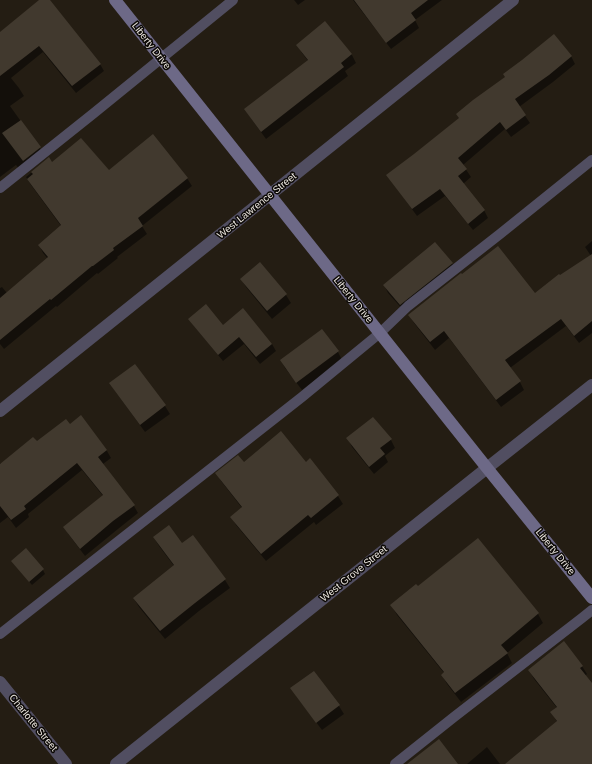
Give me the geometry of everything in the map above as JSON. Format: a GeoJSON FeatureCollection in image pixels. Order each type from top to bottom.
{"type":"FeatureCollection","features":[{"type":"Feature","properties":{"kind":"street","name":"Liberty Drive"},"geometry":{"type":"LineString","coordinates":[[114,0],[269,196],[592,598]]}},
{"type":"Feature","properties":{"kind":"street","name":"West Lawrence Street"},"geometry":{"type":"LineString","coordinates":[[0,411],[513,0]]}},
{"type":"Feature","properties":{"kind":"street","name":"West Grove Street"},"geometry":{"type":"LineString","coordinates":[[116,764],[592,385]]}},
{"type":"Feature","properties":{"kind":"street","name":"Charlotte Street"},"geometry":{"type":"LineString","coordinates":[[0,682],[66,764]]}},
{"type":"Feature","properties":{"kind":"lane"},"geometry":{"type":"LineString","coordinates":[[0,188],[233,0]]}},
{"type":"Feature","properties":{"kind":"lane"},"geometry":{"type":"LineString","coordinates":[[0,634],[302,397],[380,333],[408,306],[592,160]]}},
{"type":"Feature","properties":{"kind":"lane"},"geometry":{"type":"LineString","coordinates":[[395,764],[592,610]]}},
{"type":"Feature","properties":{"kind":"building"},"geometry":{"type":"Polygon","coordinates":[[[39,0],[50,0],[101,64],[72,86],[39,46],[0,76],[0,32],[39,0]]]}},
{"type":"Feature","properties":{"kind":"building"},"geometry":{"type":"Polygon","coordinates":[[[354,0],[428,0],[411,13],[416,20],[386,43],[354,0]]]}},
{"type":"Feature","properties":{"kind":"building"},"geometry":{"type":"Polygon","coordinates":[[[325,21],[352,54],[341,63],[344,67],[261,132],[244,109],[308,60],[296,45],[325,21]]]}},
{"type":"Feature","properties":{"kind":"building"},"geometry":{"type":"Polygon","coordinates":[[[554,34],[572,56],[549,75],[515,99],[526,115],[506,130],[500,122],[458,158],[467,169],[458,176],[485,210],[468,224],[440,189],[412,209],[386,175],[459,118],[456,114],[505,77],[503,74],[554,34]]]}},
{"type":"Feature","properties":{"kind":"building"},"geometry":{"type":"Polygon","coordinates":[[[21,120],[41,147],[23,161],[2,133],[21,120]]]}},
{"type":"Feature","properties":{"kind":"building"},"geometry":{"type":"Polygon","coordinates":[[[153,134],[188,178],[138,218],[143,226],[113,248],[114,250],[0,340],[0,298],[48,257],[38,245],[61,225],[27,179],[33,174],[31,172],[49,157],[52,162],[81,138],[109,170],[153,134]]]}},
{"type":"Feature","properties":{"kind":"building"},"geometry":{"type":"Polygon","coordinates":[[[435,242],[453,263],[400,305],[383,285],[435,242]]]}},
{"type":"Feature","properties":{"kind":"building"},"geometry":{"type":"Polygon","coordinates":[[[498,246],[535,293],[559,274],[560,275],[592,254],[592,321],[574,336],[561,319],[505,360],[521,381],[496,400],[444,331],[430,342],[408,315],[498,246]]]}},
{"type":"Feature","properties":{"kind":"building"},"geometry":{"type":"Polygon","coordinates":[[[260,262],[287,294],[267,311],[240,279],[260,262]]]}},
{"type":"Feature","properties":{"kind":"building"},"geometry":{"type":"Polygon","coordinates":[[[206,304],[223,325],[243,308],[272,344],[256,357],[239,337],[218,355],[188,319],[206,304]]]}},
{"type":"Feature","properties":{"kind":"building"},"geometry":{"type":"Polygon","coordinates":[[[322,329],[339,351],[296,383],[280,360],[322,329]]]}},
{"type":"Feature","properties":{"kind":"building"},"geometry":{"type":"Polygon","coordinates":[[[135,364],[166,405],[140,425],[109,383],[135,364]]]}},
{"type":"Feature","properties":{"kind":"building"},"geometry":{"type":"Polygon","coordinates":[[[81,415],[107,450],[98,457],[135,505],[113,521],[80,549],[63,527],[103,495],[77,463],[24,506],[26,509],[11,520],[0,506],[0,464],[33,437],[37,441],[66,419],[70,424],[81,415]]]}},
{"type":"Feature","properties":{"kind":"building"},"geometry":{"type":"Polygon","coordinates":[[[373,417],[392,439],[380,448],[385,454],[369,467],[346,438],[373,417]]]}},
{"type":"Feature","properties":{"kind":"building"},"geometry":{"type":"Polygon","coordinates":[[[281,431],[306,462],[310,458],[339,495],[311,518],[308,515],[261,554],[230,517],[242,507],[215,473],[238,455],[244,462],[281,431]]]}},
{"type":"Feature","properties":{"kind":"building"},"geometry":{"type":"Polygon","coordinates":[[[169,525],[182,543],[193,535],[226,579],[160,631],[133,598],[174,565],[153,537],[169,525]]]}},
{"type":"Feature","properties":{"kind":"building"},"geometry":{"type":"Polygon","coordinates":[[[478,538],[539,613],[501,645],[508,653],[455,693],[441,675],[444,672],[390,605],[416,584],[418,586],[478,538]]]}},
{"type":"Feature","properties":{"kind":"building"},"geometry":{"type":"Polygon","coordinates":[[[26,548],[44,569],[29,582],[11,561],[26,548]]]}},
{"type":"Feature","properties":{"kind":"building"},"geometry":{"type":"Polygon","coordinates":[[[564,641],[583,666],[580,668],[592,683],[592,764],[505,764],[557,721],[550,712],[557,707],[528,670],[564,641]]]}},
{"type":"Feature","properties":{"kind":"building"},"geometry":{"type":"Polygon","coordinates":[[[314,671],[340,705],[316,723],[290,688],[314,671]]]}},
{"type":"Feature","properties":{"kind":"building"},"geometry":{"type":"Polygon","coordinates":[[[439,739],[458,764],[407,764],[439,739]]]}}]}
